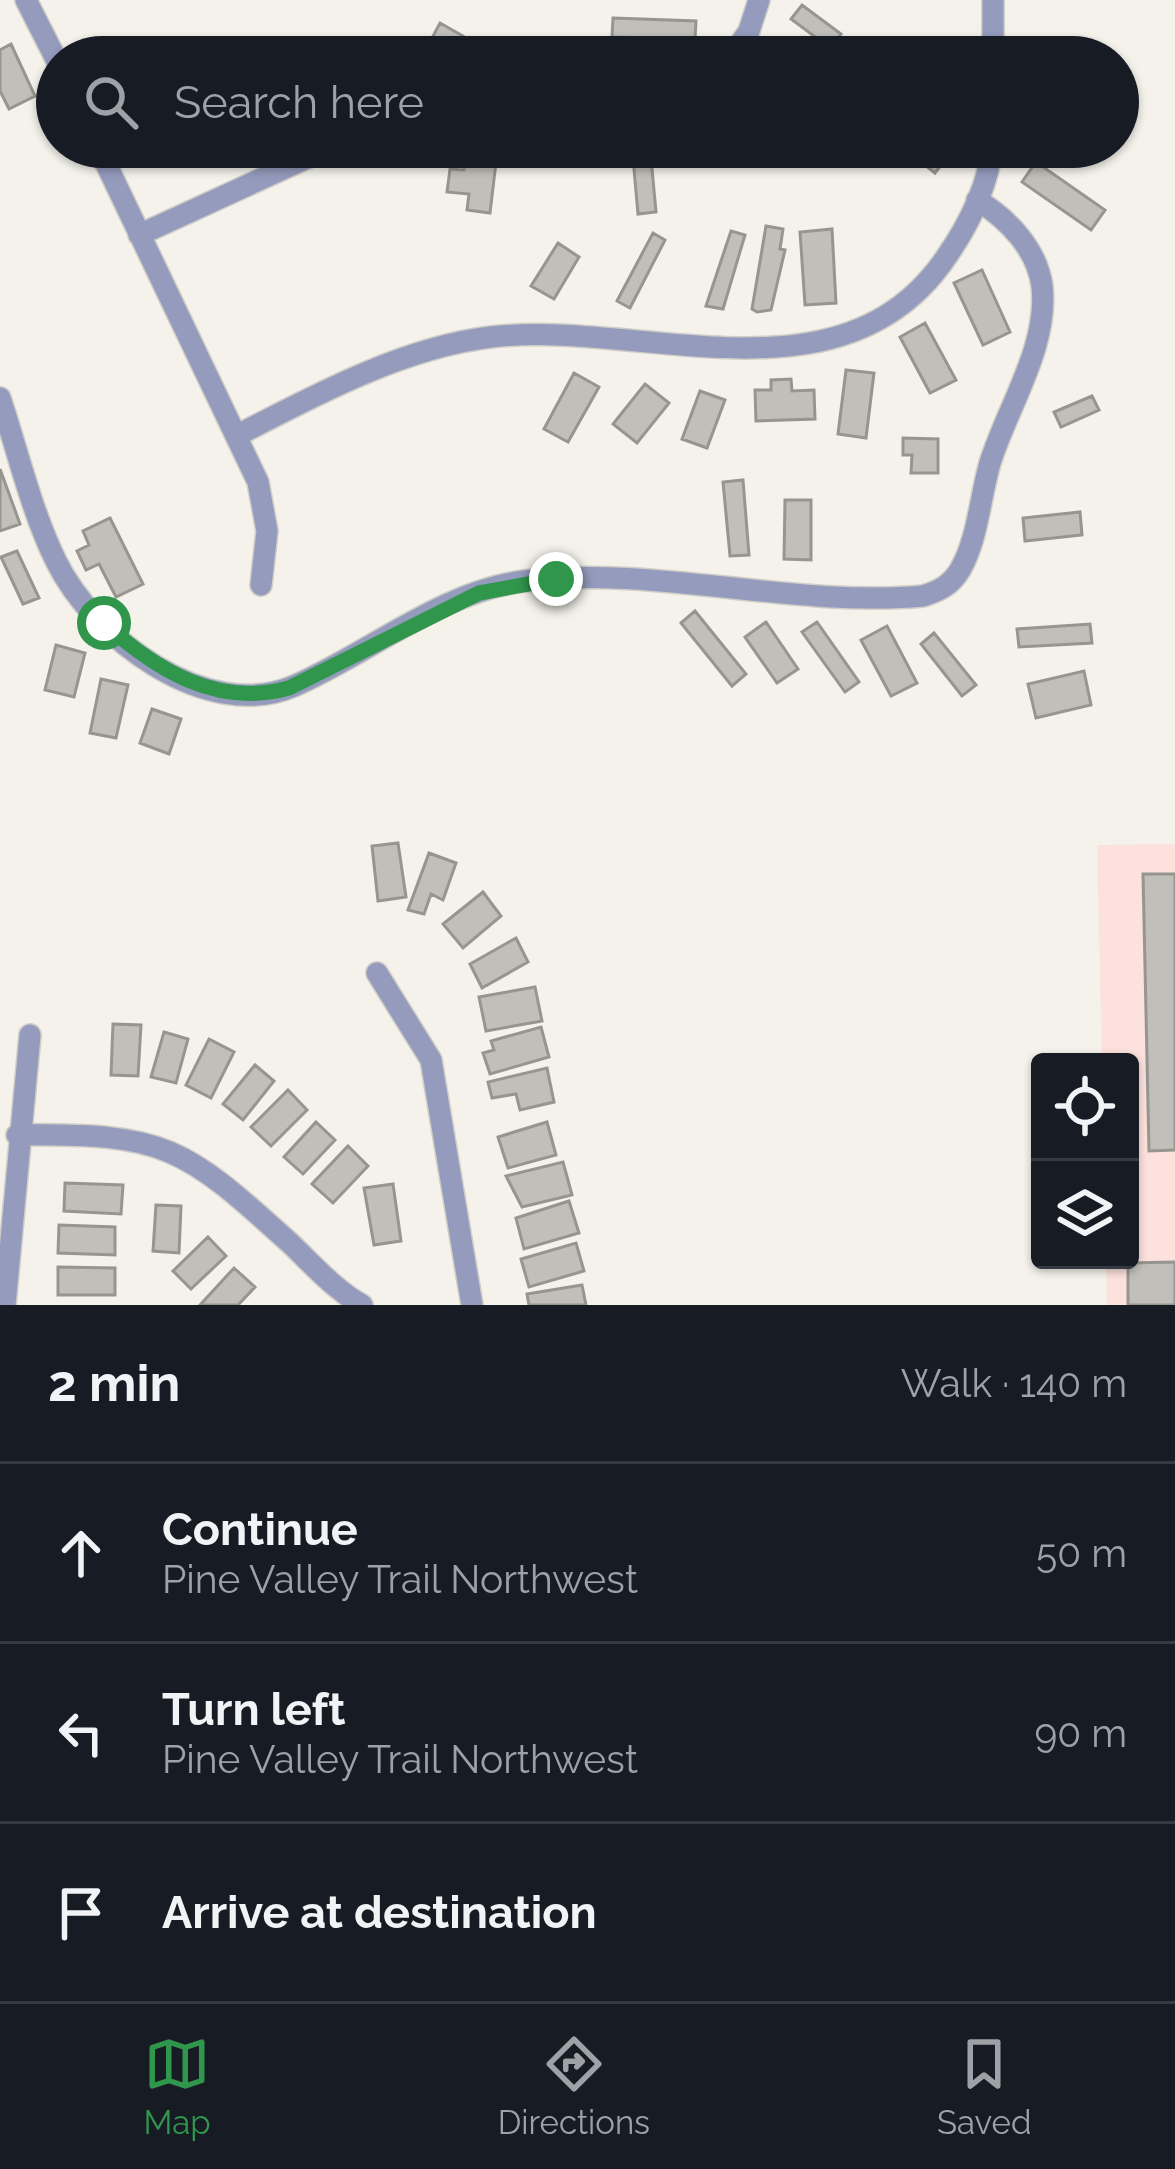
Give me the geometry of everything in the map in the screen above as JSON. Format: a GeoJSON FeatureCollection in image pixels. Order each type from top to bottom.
{"type":"FeatureCollection","features":[{"type":"Feature","properties":{"kind":"street"},"geometry":{"type":"LineString","coordinates":[[26,0],[44,36]]}},
{"type":"Feature","properties":{"kind":"street"},"geometry":{"type":"LineString","coordinates":[[746,36],[759,0]]}},
{"type":"Feature","properties":{"kind":"street"},"geometry":{"type":"LineString","coordinates":[[993,0],[993,36]]}},
{"type":"Feature","properties":{"kind":"street"},"geometry":{"type":"LineString","coordinates":[[108,168],[265,507],[261,585]]}},
{"type":"Feature","properties":{"kind":"street"},"geometry":{"type":"LineString","coordinates":[[139,235],[286,168]]}},
{"type":"Feature","properties":{"kind":"street"},"geometry":{"type":"LineString","coordinates":[[236,436],[380,370],[493,336],[715,349],[802,343],[858,331],[895,310],[927,282],[977,200],[986,168]]}},
{"type":"Feature","properties":{"kind":"street"},"geometry":{"type":"LineString","coordinates":[[0,398],[45,536],[74,591],[113,632],[153,662],[182,679],[232,694],[289,688],[453,605],[521,581],[923,596],[951,583],[962,567],[992,456],[1042,314],[1041,282],[1029,250],[1007,223],[977,200]]}},
{"type":"Feature","properties":{"kind":"street"},"geometry":{"type":"LineString","coordinates":[[377,973],[431,1060],[472,1305]]}},
{"type":"Feature","properties":{"kind":"street"},"geometry":{"type":"LineString","coordinates":[[5,1305],[17,1135],[30,1035]]}},
{"type":"Feature","properties":{"kind":"street"},"geometry":{"type":"LineString","coordinates":[[17,1135],[105,1134],[160,1144],[210,1170],[362,1305]]}},
{"type":"Feature","properties":{"kind":"shaded area"},"geometry":{"type":"Polygon","coordinates":[[[1175,844],[1175,1305],[1107,1305],[1106,1269],[1139,1269],[1139,1053],[1102,1053],[1097,845],[1175,844]]]}},
{"type":"Feature","properties":{"kind":"building"},"geometry":{"type":"Polygon","coordinates":[[[802,5],[841,34],[814,36],[791,19],[802,5]]]}},
{"type":"Feature","properties":{"kind":"building"},"geometry":{"type":"Polygon","coordinates":[[[613,18],[696,21],[695,36],[612,36],[613,18]]]}},
{"type":"Feature","properties":{"kind":"building"},"geometry":{"type":"Polygon","coordinates":[[[440,23],[463,36],[433,36],[440,23]]]}},
{"type":"Feature","properties":{"kind":"building"},"geometry":{"type":"Polygon","coordinates":[[[11,44],[35,96],[9,109],[0,91],[0,50],[11,44]]]}},
{"type":"Feature","properties":{"kind":"building"},"geometry":{"type":"Polygon","coordinates":[[[495,168],[490,213],[467,210],[469,194],[447,192],[450,169],[495,168]]]}},
{"type":"Feature","properties":{"kind":"building"},"geometry":{"type":"Polygon","coordinates":[[[634,168],[652,168],[656,212],[638,214],[634,168]]]}},
{"type":"Feature","properties":{"kind":"building"},"geometry":{"type":"Polygon","coordinates":[[[1032,168],[1045,168],[1105,210],[1091,230],[1022,182],[1032,168]]]}},
{"type":"Feature","properties":{"kind":"building"},"geometry":{"type":"Polygon","coordinates":[[[766,226],[783,229],[780,249],[785,250],[771,310],[757,312],[752,309],[766,226]]]}},
{"type":"Feature","properties":{"kind":"building"},"geometry":{"type":"Polygon","coordinates":[[[832,229],[836,303],[805,305],[800,232],[832,229]]]}},
{"type":"Feature","properties":{"kind":"building"},"geometry":{"type":"Polygon","coordinates":[[[731,231],[745,235],[723,309],[706,306],[731,231]]]}},
{"type":"Feature","properties":{"kind":"building"},"geometry":{"type":"Polygon","coordinates":[[[653,233],[665,240],[630,308],[617,301],[653,233]]]}},
{"type":"Feature","properties":{"kind":"building"},"geometry":{"type":"Polygon","coordinates":[[[558,243],[579,257],[554,299],[531,286],[558,243]]]}},
{"type":"Feature","properties":{"kind":"building"},"geometry":{"type":"Polygon","coordinates":[[[982,270],[1010,332],[983,345],[954,283],[982,270]]]}},
{"type":"Feature","properties":{"kind":"building"},"geometry":{"type":"Polygon","coordinates":[[[925,323],[956,380],[930,393],[900,337],[925,323]]]}},
{"type":"Feature","properties":{"kind":"building"},"geometry":{"type":"Polygon","coordinates":[[[846,370],[874,373],[866,438],[838,434],[846,370]]]}},
{"type":"Feature","properties":{"kind":"building"},"geometry":{"type":"Polygon","coordinates":[[[574,373],[599,387],[568,442],[544,429],[574,373]]]}},
{"type":"Feature","properties":{"kind":"building"},"geometry":{"type":"Polygon","coordinates":[[[791,379],[792,391],[814,390],[815,419],[756,421],[755,390],[771,390],[771,380],[791,379]]]}},
{"type":"Feature","properties":{"kind":"building"},"geometry":{"type":"Polygon","coordinates":[[[645,384],[669,403],[637,443],[613,424],[645,384]]]}},
{"type":"Feature","properties":{"kind":"building"},"geometry":{"type":"Polygon","coordinates":[[[700,391],[725,400],[707,448],[682,439],[700,391]]]}},
{"type":"Feature","properties":{"kind":"building"},"geometry":{"type":"Polygon","coordinates":[[[1092,396],[1099,410],[1061,427],[1054,412],[1092,396]]]}},
{"type":"Feature","properties":{"kind":"building"},"geometry":{"type":"Polygon","coordinates":[[[903,438],[938,439],[938,473],[911,473],[912,455],[903,455],[903,438]]]}},
{"type":"Feature","properties":{"kind":"building"},"geometry":{"type":"Polygon","coordinates":[[[0,469],[20,524],[0,531],[0,469]]]}},
{"type":"Feature","properties":{"kind":"building"},"geometry":{"type":"Polygon","coordinates":[[[743,480],[749,555],[730,556],[723,482],[743,480]]]}},
{"type":"Feature","properties":{"kind":"building"},"geometry":{"type":"Polygon","coordinates":[[[785,500],[811,500],[811,560],[784,559],[785,500]]]}},
{"type":"Feature","properties":{"kind":"building"},"geometry":{"type":"Polygon","coordinates":[[[1080,512],[1082,535],[1025,541],[1023,518],[1080,512]]]}},
{"type":"Feature","properties":{"kind":"building"},"geometry":{"type":"Polygon","coordinates":[[[110,518],[143,584],[116,597],[99,564],[86,570],[77,551],[89,545],[83,531],[110,518]]]}},
{"type":"Feature","properties":{"kind":"building"},"geometry":{"type":"Polygon","coordinates":[[[17,551],[39,598],[23,604],[1,557],[17,551]]]}},
{"type":"Feature","properties":{"kind":"building"},"geometry":{"type":"Polygon","coordinates":[[[695,611],[746,674],[732,686],[681,623],[695,611]]]}},
{"type":"Feature","properties":{"kind":"building"},"geometry":{"type":"Polygon","coordinates":[[[766,622],[798,669],[777,683],[745,637],[766,622]]]}},
{"type":"Feature","properties":{"kind":"building"},"geometry":{"type":"Polygon","coordinates":[[[817,622],[859,682],[845,692],[802,632],[817,622]]]}},
{"type":"Feature","properties":{"kind":"building"},"geometry":{"type":"Polygon","coordinates":[[[1090,624],[1092,643],[1019,647],[1017,629],[1090,624]]]}},
{"type":"Feature","properties":{"kind":"building"},"geometry":{"type":"Polygon","coordinates":[[[887,626],[917,683],[891,696],[861,640],[887,626]]]}},
{"type":"Feature","properties":{"kind":"building"},"geometry":{"type":"Polygon","coordinates":[[[934,633],[976,685],[962,696],[921,644],[934,633]]]}},
{"type":"Feature","properties":{"kind":"building"},"geometry":{"type":"Polygon","coordinates":[[[56,645],[85,653],[74,697],[45,690],[56,645]]]}},
{"type":"Feature","properties":{"kind":"building"},"geometry":{"type":"Polygon","coordinates":[[[1084,671],[1091,705],[1036,718],[1028,684],[1084,671]]]}},
{"type":"Feature","properties":{"kind":"building"},"geometry":{"type":"Polygon","coordinates":[[[101,679],[128,685],[116,738],[90,733],[101,679]]]}},
{"type":"Feature","properties":{"kind":"building"},"geometry":{"type":"Polygon","coordinates":[[[152,709],[181,719],[169,754],[140,743],[152,709]]]}},
{"type":"Feature","properties":{"kind":"building"},"geometry":{"type":"Polygon","coordinates":[[[398,843],[406,897],[378,901],[372,846],[398,843]]]}},
{"type":"Feature","properties":{"kind":"building"},"geometry":{"type":"Polygon","coordinates":[[[429,853],[456,863],[443,900],[431,894],[424,914],[408,910],[429,853]]]}},
{"type":"Feature","properties":{"kind":"building"},"geometry":{"type":"Polygon","coordinates":[[[1143,874],[1175,874],[1175,1150],[1149,1151],[1143,874]]]}},
{"type":"Feature","properties":{"kind":"building"},"geometry":{"type":"Polygon","coordinates":[[[483,892],[501,916],[463,948],[443,924],[483,892]]]}},
{"type":"Feature","properties":{"kind":"building"},"geometry":{"type":"Polygon","coordinates":[[[516,938],[528,962],[482,988],[470,964],[516,938]]]}},
{"type":"Feature","properties":{"kind":"building"},"geometry":{"type":"Polygon","coordinates":[[[535,987],[542,1021],[486,1031],[479,997],[535,987]]]}},
{"type":"Feature","properties":{"kind":"building"},"geometry":{"type":"Polygon","coordinates":[[[113,1024],[141,1025],[138,1076],[111,1075],[113,1024]]]}},
{"type":"Feature","properties":{"kind":"building"},"geometry":{"type":"Polygon","coordinates":[[[541,1027],[549,1057],[490,1074],[483,1053],[494,1050],[491,1041],[541,1027]]]}},
{"type":"Feature","properties":{"kind":"building"},"geometry":{"type":"Polygon","coordinates":[[[164,1032],[188,1039],[176,1083],[151,1077],[164,1032]]]}},
{"type":"Feature","properties":{"kind":"building"},"geometry":{"type":"Polygon","coordinates":[[[209,1039],[234,1052],[211,1098],[186,1085],[209,1039]]]}},
{"type":"Feature","properties":{"kind":"building"},"geometry":{"type":"Polygon","coordinates":[[[255,1065],[274,1081],[243,1120],[223,1104],[255,1065]]]}},
{"type":"Feature","properties":{"kind":"building"},"geometry":{"type":"Polygon","coordinates":[[[547,1068],[554,1102],[520,1110],[516,1094],[492,1098],[488,1082],[547,1068]]]}},
{"type":"Feature","properties":{"kind":"building"},"geometry":{"type":"Polygon","coordinates":[[[288,1090],[307,1110],[271,1146],[251,1127],[288,1090]]]}},
{"type":"Feature","properties":{"kind":"building"},"geometry":{"type":"Polygon","coordinates":[[[316,1122],[335,1140],[303,1174],[284,1157],[316,1122]]]}},
{"type":"Feature","properties":{"kind":"building"},"geometry":{"type":"Polygon","coordinates":[[[547,1122],[556,1155],[508,1168],[498,1137],[547,1122]]]}},
{"type":"Feature","properties":{"kind":"building"},"geometry":{"type":"Polygon","coordinates":[[[348,1146],[368,1166],[333,1203],[312,1184],[348,1146]]]}},
{"type":"Feature","properties":{"kind":"building"},"geometry":{"type":"Polygon","coordinates":[[[563,1162],[572,1195],[522,1207],[506,1176],[563,1162]]]}},
{"type":"Feature","properties":{"kind":"building"},"geometry":{"type":"Polygon","coordinates":[[[65,1183],[123,1185],[121,1214],[64,1211],[65,1183]]]}},
{"type":"Feature","properties":{"kind":"building"},"geometry":{"type":"Polygon","coordinates":[[[393,1184],[401,1241],[374,1245],[364,1188],[393,1184]]]}},
{"type":"Feature","properties":{"kind":"building"},"geometry":{"type":"Polygon","coordinates":[[[569,1201],[579,1233],[524,1249],[516,1218],[569,1201]]]}},
{"type":"Feature","properties":{"kind":"building"},"geometry":{"type":"Polygon","coordinates":[[[156,1205],[181,1206],[179,1253],[153,1251],[156,1205]]]}},
{"type":"Feature","properties":{"kind":"building"},"geometry":{"type":"Polygon","coordinates":[[[59,1225],[115,1227],[115,1255],[58,1253],[59,1225]]]}},
{"type":"Feature","properties":{"kind":"building"},"geometry":{"type":"Polygon","coordinates":[[[208,1237],[226,1256],[191,1289],[173,1271],[208,1237]]]}},
{"type":"Feature","properties":{"kind":"building"},"geometry":{"type":"Polygon","coordinates":[[[576,1243],[584,1271],[529,1287],[521,1259],[576,1243]]]}},
{"type":"Feature","properties":{"kind":"building"},"geometry":{"type":"Polygon","coordinates":[[[1175,1262],[1175,1305],[1128,1305],[1128,1269],[1139,1269],[1139,1263],[1175,1262]]]}},
{"type":"Feature","properties":{"kind":"building"},"geometry":{"type":"Polygon","coordinates":[[[58,1267],[115,1268],[115,1295],[58,1295],[58,1267]]]}},
{"type":"Feature","properties":{"kind":"building"},"geometry":{"type":"Polygon","coordinates":[[[234,1268],[255,1287],[238,1305],[200,1305],[234,1268]]]}},
{"type":"Feature","properties":{"kind":"building"},"geometry":{"type":"Polygon","coordinates":[[[582,1285],[586,1305],[529,1305],[527,1294],[582,1285]]]}},
{"type":"Feature","properties":{"kind":"route"},"geometry":{"type":"LineString","coordinates":[[104,623],[138,652],[182,679],[232,694],[262,695],[289,688],[479,593],[521,581],[556,579]]}}]}
